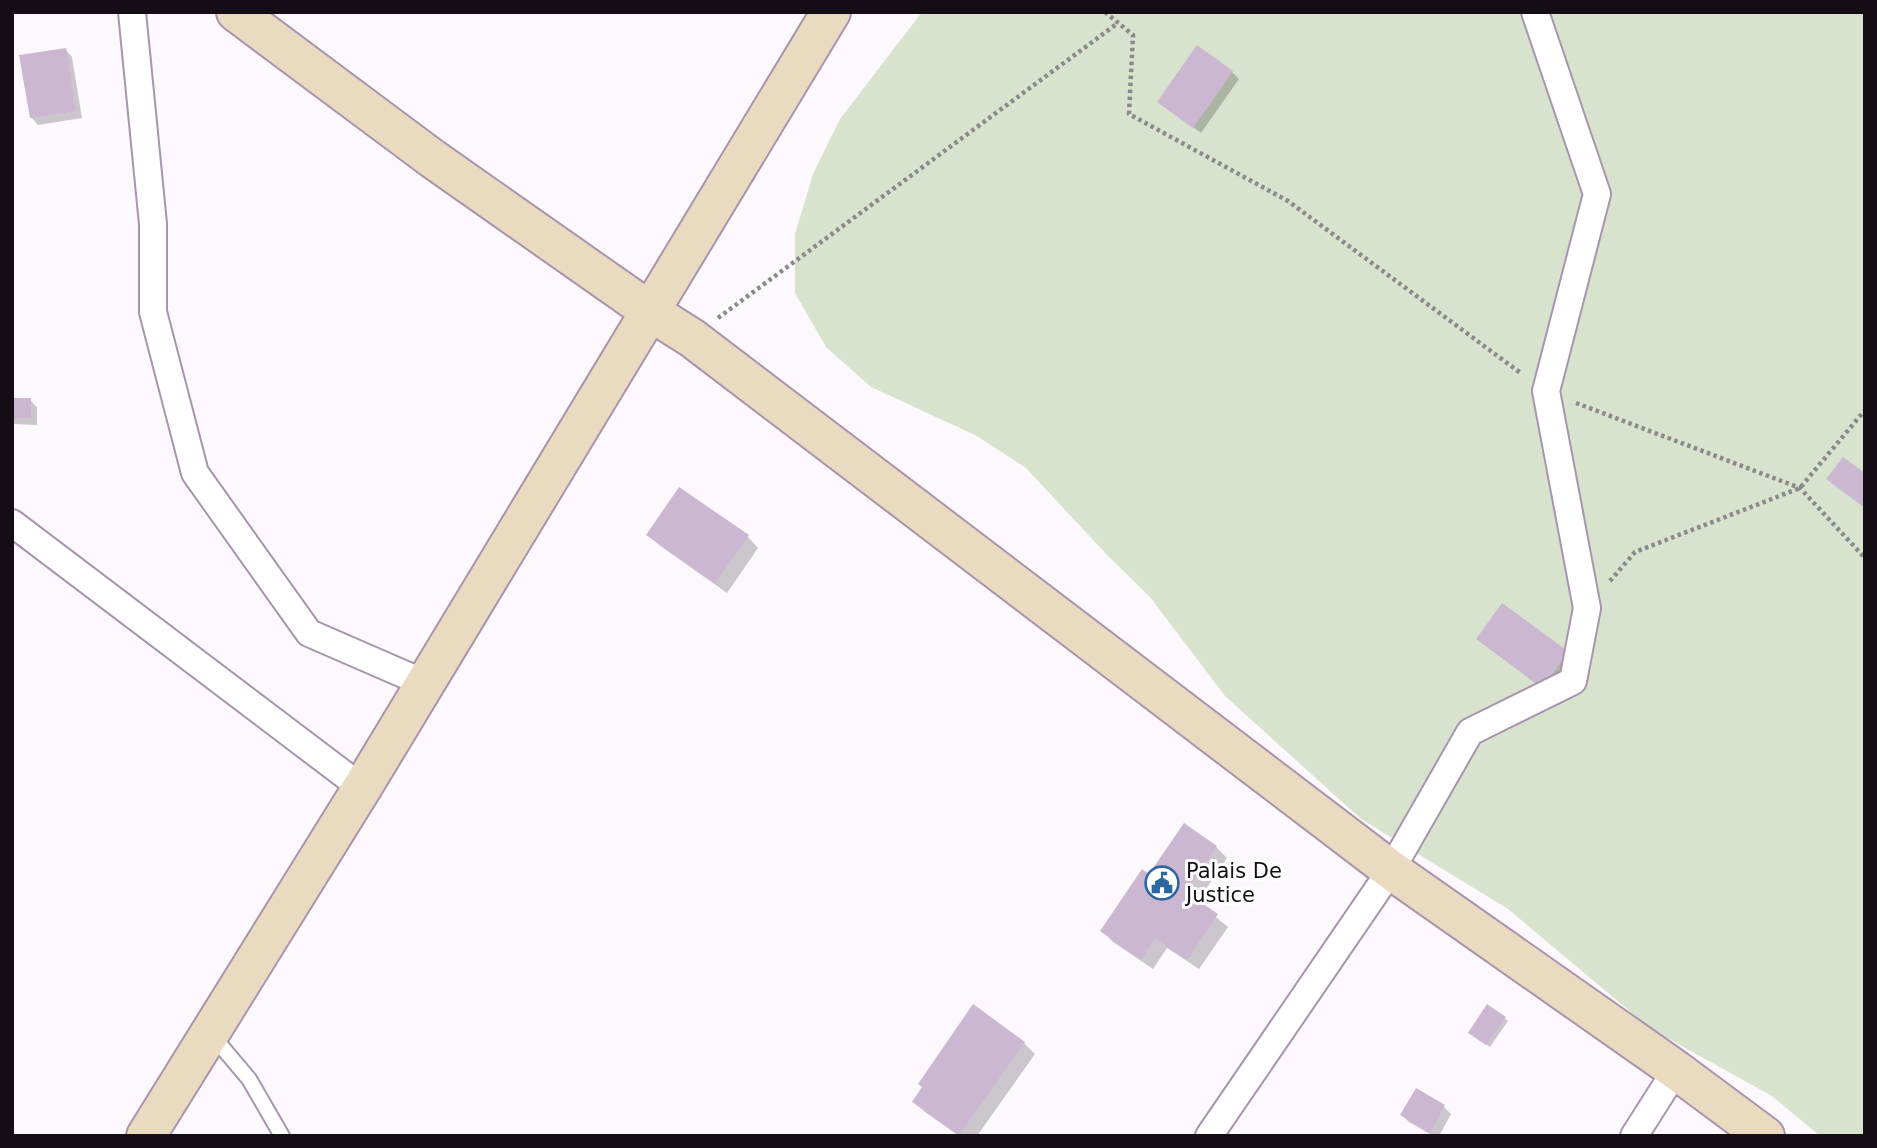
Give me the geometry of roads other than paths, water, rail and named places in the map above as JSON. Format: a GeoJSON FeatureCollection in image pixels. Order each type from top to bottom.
{"type":"FeatureCollection","features":[{"type":"Feature","properties":{"kind":"street"},"geometry":{"type":"LineString","coordinates":[[132,12],[153,224],[153,312],[195,473],[309,633],[424,683]]}},
{"type":"Feature","properties":{"kind":"street"},"geometry":{"type":"LineString","coordinates":[[236,12],[433,159],[692,338],[1391,870],[1676,1070],[1765,1136]]}},
{"type":"Feature","properties":{"kind":"street"},"geometry":{"type":"LineString","coordinates":[[146,1136],[362,788],[831,12]]}},
{"type":"Feature","properties":{"kind":"street"},"geometry":{"type":"LineString","coordinates":[[1209,1136],[1391,870],[1470,732],[1573,681],[1587,608],[1546,391],[1597,194],[1535,12]]}},
{"type":"Feature","properties":{"kind":"street"},"geometry":{"type":"LineString","coordinates":[[12,523],[362,788]]}},
{"type":"Feature","properties":{"kind":"street"},"geometry":{"type":"LineString","coordinates":[[1634,1136],[1676,1070]]}},
{"type":"Feature","properties":{"kind":"lane"},"geometry":{"type":"LineString","coordinates":[[210,1033],[249,1079],[282,1136]]}},
{"type":"Feature","properties":{"kind":"place","name":"Palais De Justice"},"geometry":{"type":"Point","coordinates":[1162,883]}}]}
